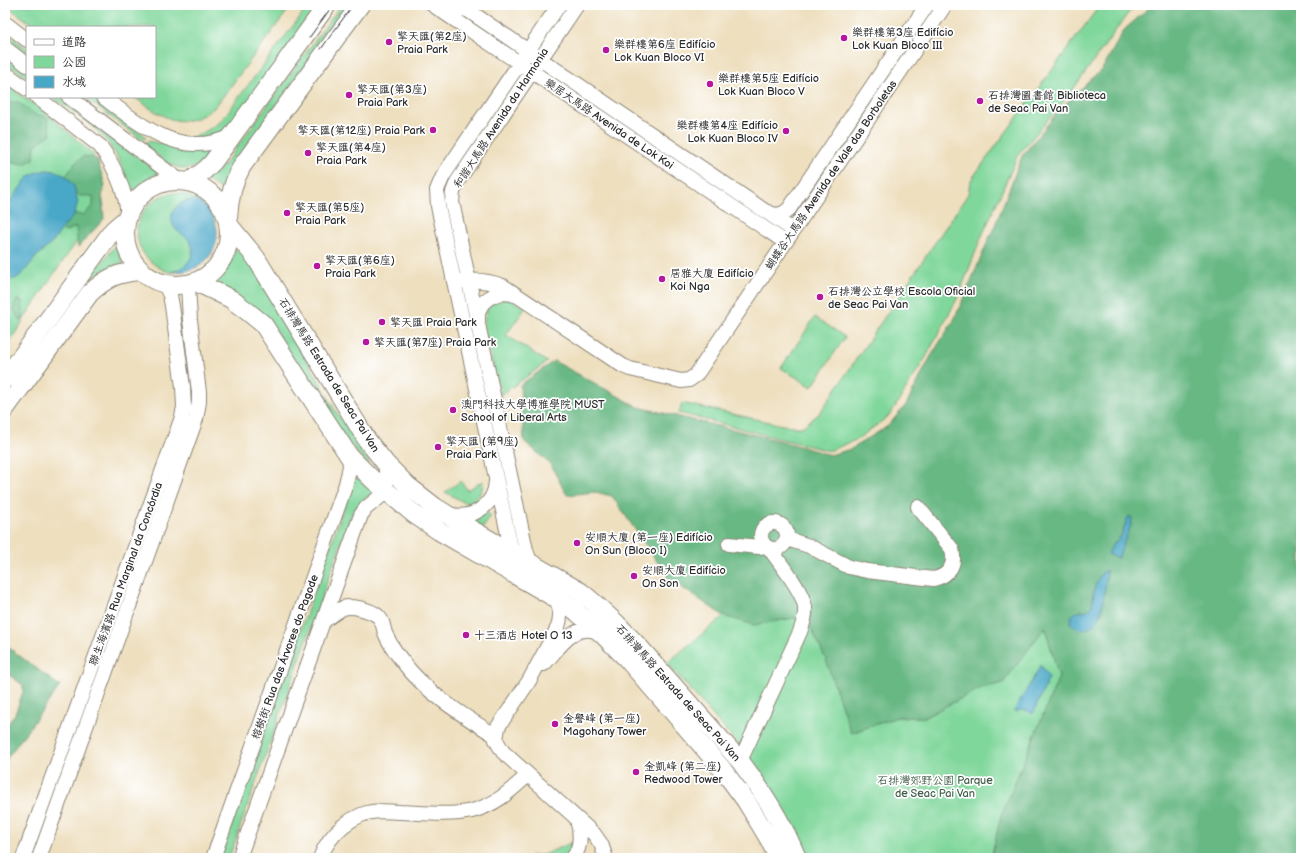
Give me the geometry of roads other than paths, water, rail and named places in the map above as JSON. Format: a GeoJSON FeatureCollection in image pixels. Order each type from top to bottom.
{"type":"FeatureCollection","features":[{"type":"Feature","properties":{"kind":"main road"},"geometry":{"type":"LineString","coordinates":[[184,181],[205,170],[232,136],[327,5]]}},
{"type":"Feature","properties":{"kind":"main road"},"geometry":{"type":"LineString","coordinates":[[229,222],[222,205],[213,194],[202,186],[184,181],[167,182],[149,189],[135,202],[128,216],[125,232],[126,246],[132,260],[140,271],[152,280],[165,285],[177,286],[192,284],[207,277],[216,269],[228,248],[230,237],[229,200],[236,176],[360,5]]}},
{"type":"Feature","properties":{"kind":"main road"},"geometry":{"type":"LineString","coordinates":[[5,379],[113,230],[128,216]]}},
{"type":"Feature","properties":{"kind":"main road","name":"石排灣馬路 Estrada de Seac Pai Van"},"geometry":{"type":"LineString","coordinates":[[229,222],[256,258],[367,440],[386,464],[408,486],[444,513],[512,552],[552,596],[571,607],[602,634],[657,693],[722,770],[746,801],[769,839],[778,858]]}},
{"type":"Feature","properties":{"kind":"main road"},"geometry":{"type":"LineString","coordinates":[[5,409],[90,293],[107,278],[123,272],[140,271]]}},
{"type":"Feature","properties":{"kind":"main road","name":"石排灣馬路 Estrada de Seac Pai Van"},"geometry":{"type":"LineString","coordinates":[[192,284],[231,299],[263,324],[349,456],[386,492],[439,531],[485,558],[529,572],[580,592],[616,623],[647,655],[740,760],[754,779],[775,814],[797,858]]}},
{"type":"Feature","properties":{"kind":"main road"},"geometry":{"type":"LineString","coordinates":[[485,558],[502,558],[512,552]]}},
{"type":"Feature","properties":{"kind":"street","name":"樂居大馬路 Avenida de Lok Koi"},"geometry":{"type":"LineString","coordinates":[[433,5],[785,242]]}},
{"type":"Feature","properties":{"kind":"street","name":"樂居大馬路 Avenida de Lok Koi"},"geometry":{"type":"LineString","coordinates":[[456,5],[469,11],[794,230]]}},
{"type":"Feature","properties":{"kind":"street","name":"和諧大馬路 Avenida da Harmonia"},"geometry":{"type":"LineString","coordinates":[[529,572],[529,559],[478,326],[461,281],[438,206],[437,190],[443,176],[559,5]]}},
{"type":"Feature","properties":{"kind":"street","name":"和諧大馬路 Avenida da Harmonia"},"geometry":{"type":"LineString","coordinates":[[512,552],[496,476],[461,281],[452,202],[453,192],[457,182],[577,5]]}},
{"type":"Feature","properties":{"kind":"street","name":"蝴蝶谷大馬路 Avenida de Vale das Borboletas"},"geometry":{"type":"LineString","coordinates":[[768,212],[778,215],[783,214],[790,209],[927,5]]}},
{"type":"Feature","properties":{"kind":"street","name":"蝴蝶谷大馬路 Avenida de Vale das Borboletas"},"geometry":{"type":"LineString","coordinates":[[461,281],[490,281],[503,286],[623,366],[630,369],[678,380],[686,380],[696,375],[945,5]]}},
{"type":"Feature","properties":{"kind":"street"},"geometry":{"type":"LineString","coordinates":[[5,23],[26,39]]}},
{"type":"Feature","properties":{"kind":"street"},"geometry":{"type":"LineString","coordinates":[[5,48],[26,64]]}},
{"type":"Feature","properties":{"kind":"street"},"geometry":{"type":"LineString","coordinates":[[5,73],[26,89]]}},
{"type":"Feature","properties":{"kind":"street"},"geometry":{"type":"LineString","coordinates":[[38,98],[100,146],[117,176],[126,200],[128,216]]}},
{"type":"Feature","properties":{"kind":"street"},"geometry":{"type":"LineString","coordinates":[[70,98],[184,181]]}},
{"type":"Feature","properties":{"kind":"street"},"geometry":{"type":"LineString","coordinates":[[105,98],[144,128],[165,138],[186,144],[208,144],[219,142],[232,136]]}},
{"type":"Feature","properties":{"kind":"street","name":"聯生海濱路 Rua Marginal da Concórdia"},"geometry":{"type":"LineString","coordinates":[[39,858],[196,419],[199,392],[188,297],[192,284]]}},
{"type":"Feature","properties":{"kind":"street","name":"聯生海濱路 Rua Marginal da Concórdia"},"geometry":{"type":"LineString","coordinates":[[23,858],[182,417],[184,407],[183,387],[172,306],[170,295],[165,285]]}},
{"type":"Feature","properties":{"kind":"street","name":"蝴蝶谷大馬路 Avenida de Vale das Borboletas"},"geometry":{"type":"LineString","coordinates":[[478,326],[478,313],[484,301],[500,293],[509,292],[518,295]]}},
{"type":"Feature","properties":{"kind":"street","name":"榕樹街 Rua das Árvores do Pagode"},"geometry":{"type":"LineString","coordinates":[[213,858],[346,484],[350,466],[349,456]]}},
{"type":"Feature","properties":{"kind":"street"},"geometry":{"type":"LineString","coordinates":[[241,856],[362,516],[366,508],[386,492],[386,464]]}},
{"type":"Feature","properties":{"kind":"street"},"geometry":{"type":"LineString","coordinates":[[444,513],[455,516],[466,516],[485,506],[492,497],[496,487],[496,476]]}},
{"type":"Feature","properties":{"kind":"street"},"geometry":{"type":"LineString","coordinates":[[787,539],[809,546],[849,567],[933,579],[940,578],[946,574],[953,563],[954,556],[952,549],[918,507]]}},
{"type":"Feature","properties":{"kind":"street"},"geometry":{"type":"LineString","coordinates":[[729,544],[767,547],[778,549],[782,547],[787,539],[786,530],[784,527],[780,524],[772,523],[768,525],[762,531],[762,539],[767,547],[801,594],[805,606],[805,619],[800,632],[740,760]]}},
{"type":"Feature","properties":{"kind":"street"},"geometry":{"type":"LineString","coordinates":[[512,552],[517,548],[521,540],[522,531]]}},
{"type":"Feature","properties":{"kind":"street"},"geometry":{"type":"LineString","coordinates":[[552,596],[559,607],[561,619],[558,627],[529,681],[500,724],[496,736],[500,748],[596,837],[601,844],[606,858]]}},
{"type":"Feature","properties":{"kind":"street"},"geometry":{"type":"LineString","coordinates":[[325,620],[343,608],[368,610],[379,617],[392,646],[403,662],[421,682],[450,706],[496,736]]}},
{"type":"Feature","properties":{"kind":"street"},"geometry":{"type":"LineString","coordinates":[[529,681],[571,635],[578,630],[594,630],[602,634]]}},
{"type":"Feature","properties":{"kind":"street"},"geometry":{"type":"LineString","coordinates":[[320,858],[335,832],[348,822],[361,815],[377,811],[455,814],[473,811],[490,805],[505,796],[528,775]]}},
{"type":"Feature","properties":{"kind":"street"},"geometry":{"type":"LineString","coordinates":[[573,858],[580,844],[581,832],[578,820]]}},
{"type":"Feature","properties":{"kind":"water"},"geometry":{"type":"Polygon","coordinates":[[[46,170],[56,171],[66,176],[74,186],[78,202],[74,215],[52,243],[37,256],[24,272],[17,278],[5,281],[5,208],[28,177],[37,172],[46,170]]]}},
{"type":"Feature","properties":{"kind":"water"},"geometry":{"type":"Polygon","coordinates":[[[192,200],[198,201],[207,208],[214,219],[217,234],[214,249],[199,266],[185,271],[171,272],[186,265],[192,256],[192,246],[189,240],[176,230],[173,225],[172,215],[173,211],[183,202],[192,200]]]}},
{"type":"Feature","properties":{"kind":"water"},"geometry":{"type":"Polygon","coordinates":[[[1128,517],[1132,518],[1131,525],[1118,558],[1108,554],[1112,546],[1121,536],[1128,517]]]}},
{"type":"Feature","properties":{"kind":"water"},"geometry":{"type":"Polygon","coordinates":[[[1104,571],[1107,571],[1103,603],[1098,619],[1094,624],[1085,629],[1074,627],[1070,624],[1072,615],[1077,612],[1087,610],[1092,606],[1095,585],[1104,571]]]}},
{"type":"Feature","properties":{"kind":"water"},"geometry":{"type":"Polygon","coordinates":[[[1041,665],[1049,678],[1033,714],[1024,710],[1014,711],[1041,665]]]}},
{"type":"Feature","properties":{"kind":"tram line"},"geometry":{"type":"LineString","coordinates":[[309,38],[333,5]]}},
{"type":"Feature","properties":{"kind":"tram line"},"geometry":{"type":"LineString","coordinates":[[321,49],[353,5]]}},
{"type":"Feature","properties":{"kind":"place","name":"樂群樓第3座 Edifício Lok Kuan Bloco III"},"geometry":{"type":"Point","coordinates":[844,38]}},
{"type":"Feature","properties":{"kind":"place","name":"擎天匯(第2座) Praia Park"},"geometry":{"type":"Point","coordinates":[389,42]}},
{"type":"Feature","properties":{"kind":"place","name":"樂群樓第6座 Edifício Lok Kuan Bloco VI"},"geometry":{"type":"Point","coordinates":[606,50]}},
{"type":"Feature","properties":{"kind":"place","name":"樂群樓第5座 Edifício Lok Kuan Bloco V"},"geometry":{"type":"Point","coordinates":[710,84]}},
{"type":"Feature","properties":{"kind":"place","name":"擎天匯(第3座) Praia Park"},"geometry":{"type":"Point","coordinates":[349,95]}},
{"type":"Feature","properties":{"kind":"place","name":"石排灣圖書館 Biblioteca de Seac Pai Van"},"geometry":{"type":"Point","coordinates":[980,101]}},
{"type":"Feature","properties":{"kind":"place","name":"擎天匯(第12座) Praia Park"},"geometry":{"type":"Point","coordinates":[433,130]}},
{"type":"Feature","properties":{"kind":"place","name":"樂群樓第4座 Edifício Lok Kuan Bloco IV"},"geometry":{"type":"Point","coordinates":[786,131]}},
{"type":"Feature","properties":{"kind":"place","name":"擎天匯(第4座) Praia Park"},"geometry":{"type":"Point","coordinates":[308,153]}},
{"type":"Feature","properties":{"kind":"place","name":"擎天匯(第5座) Praia Park"},"geometry":{"type":"Point","coordinates":[287,213]}},
{"type":"Feature","properties":{"kind":"place","name":"擎天匯(第6座) Praia Park"},"geometry":{"type":"Point","coordinates":[317,266]}},
{"type":"Feature","properties":{"kind":"place","name":"居雅大廈 Edifício Koi Nga"},"geometry":{"type":"Point","coordinates":[662,279]}},
{"type":"Feature","properties":{"kind":"place","name":"石排灣公立學校 Escola Oficial de Seac Pai Van"},"geometry":{"type":"Point","coordinates":[820,297]}},
{"type":"Feature","properties":{"kind":"place","name":"擎天匯 Praia Park"},"geometry":{"type":"Point","coordinates":[382,322]}},
{"type":"Feature","properties":{"kind":"place","name":"擎天匯(第7座) Praia Park"},"geometry":{"type":"Point","coordinates":[366,342]}},
{"type":"Feature","properties":{"kind":"place","name":"澳門科技大學博雅學院 MUST School of Liberal Arts"},"geometry":{"type":"Point","coordinates":[453,410]}},
{"type":"Feature","properties":{"kind":"place","name":"擎天匯 (第9座) Praia Park"},"geometry":{"type":"Point","coordinates":[438,447]}},
{"type":"Feature","properties":{"kind":"place","name":"安順大廈 (第一座) Edifício On Sun (Bloco I)"},"geometry":{"type":"Point","coordinates":[577,543]}},
{"type":"Feature","properties":{"kind":"place","name":"安順大廈 Edifício On Son"},"geometry":{"type":"Point","coordinates":[634,576]}},
{"type":"Feature","properties":{"kind":"place","name":"十三酒店 Hotel O 13"},"geometry":{"type":"Point","coordinates":[466,635]}},
{"type":"Feature","properties":{"kind":"place","name":"金譽峰 (第一座) Magohany Tower"},"geometry":{"type":"Point","coordinates":[555,724]}},
{"type":"Feature","properties":{"kind":"place","name":"金凱峰 (第二座) Redwood Tower"},"geometry":{"type":"Point","coordinates":[636,772]}},
{"type":"Feature","properties":{"kind":"park label","name":"石排灣郊野公園 Parque de Seac Pai Van"},"geometry":{"type":"Point","coordinates":[935,786]}}]}
